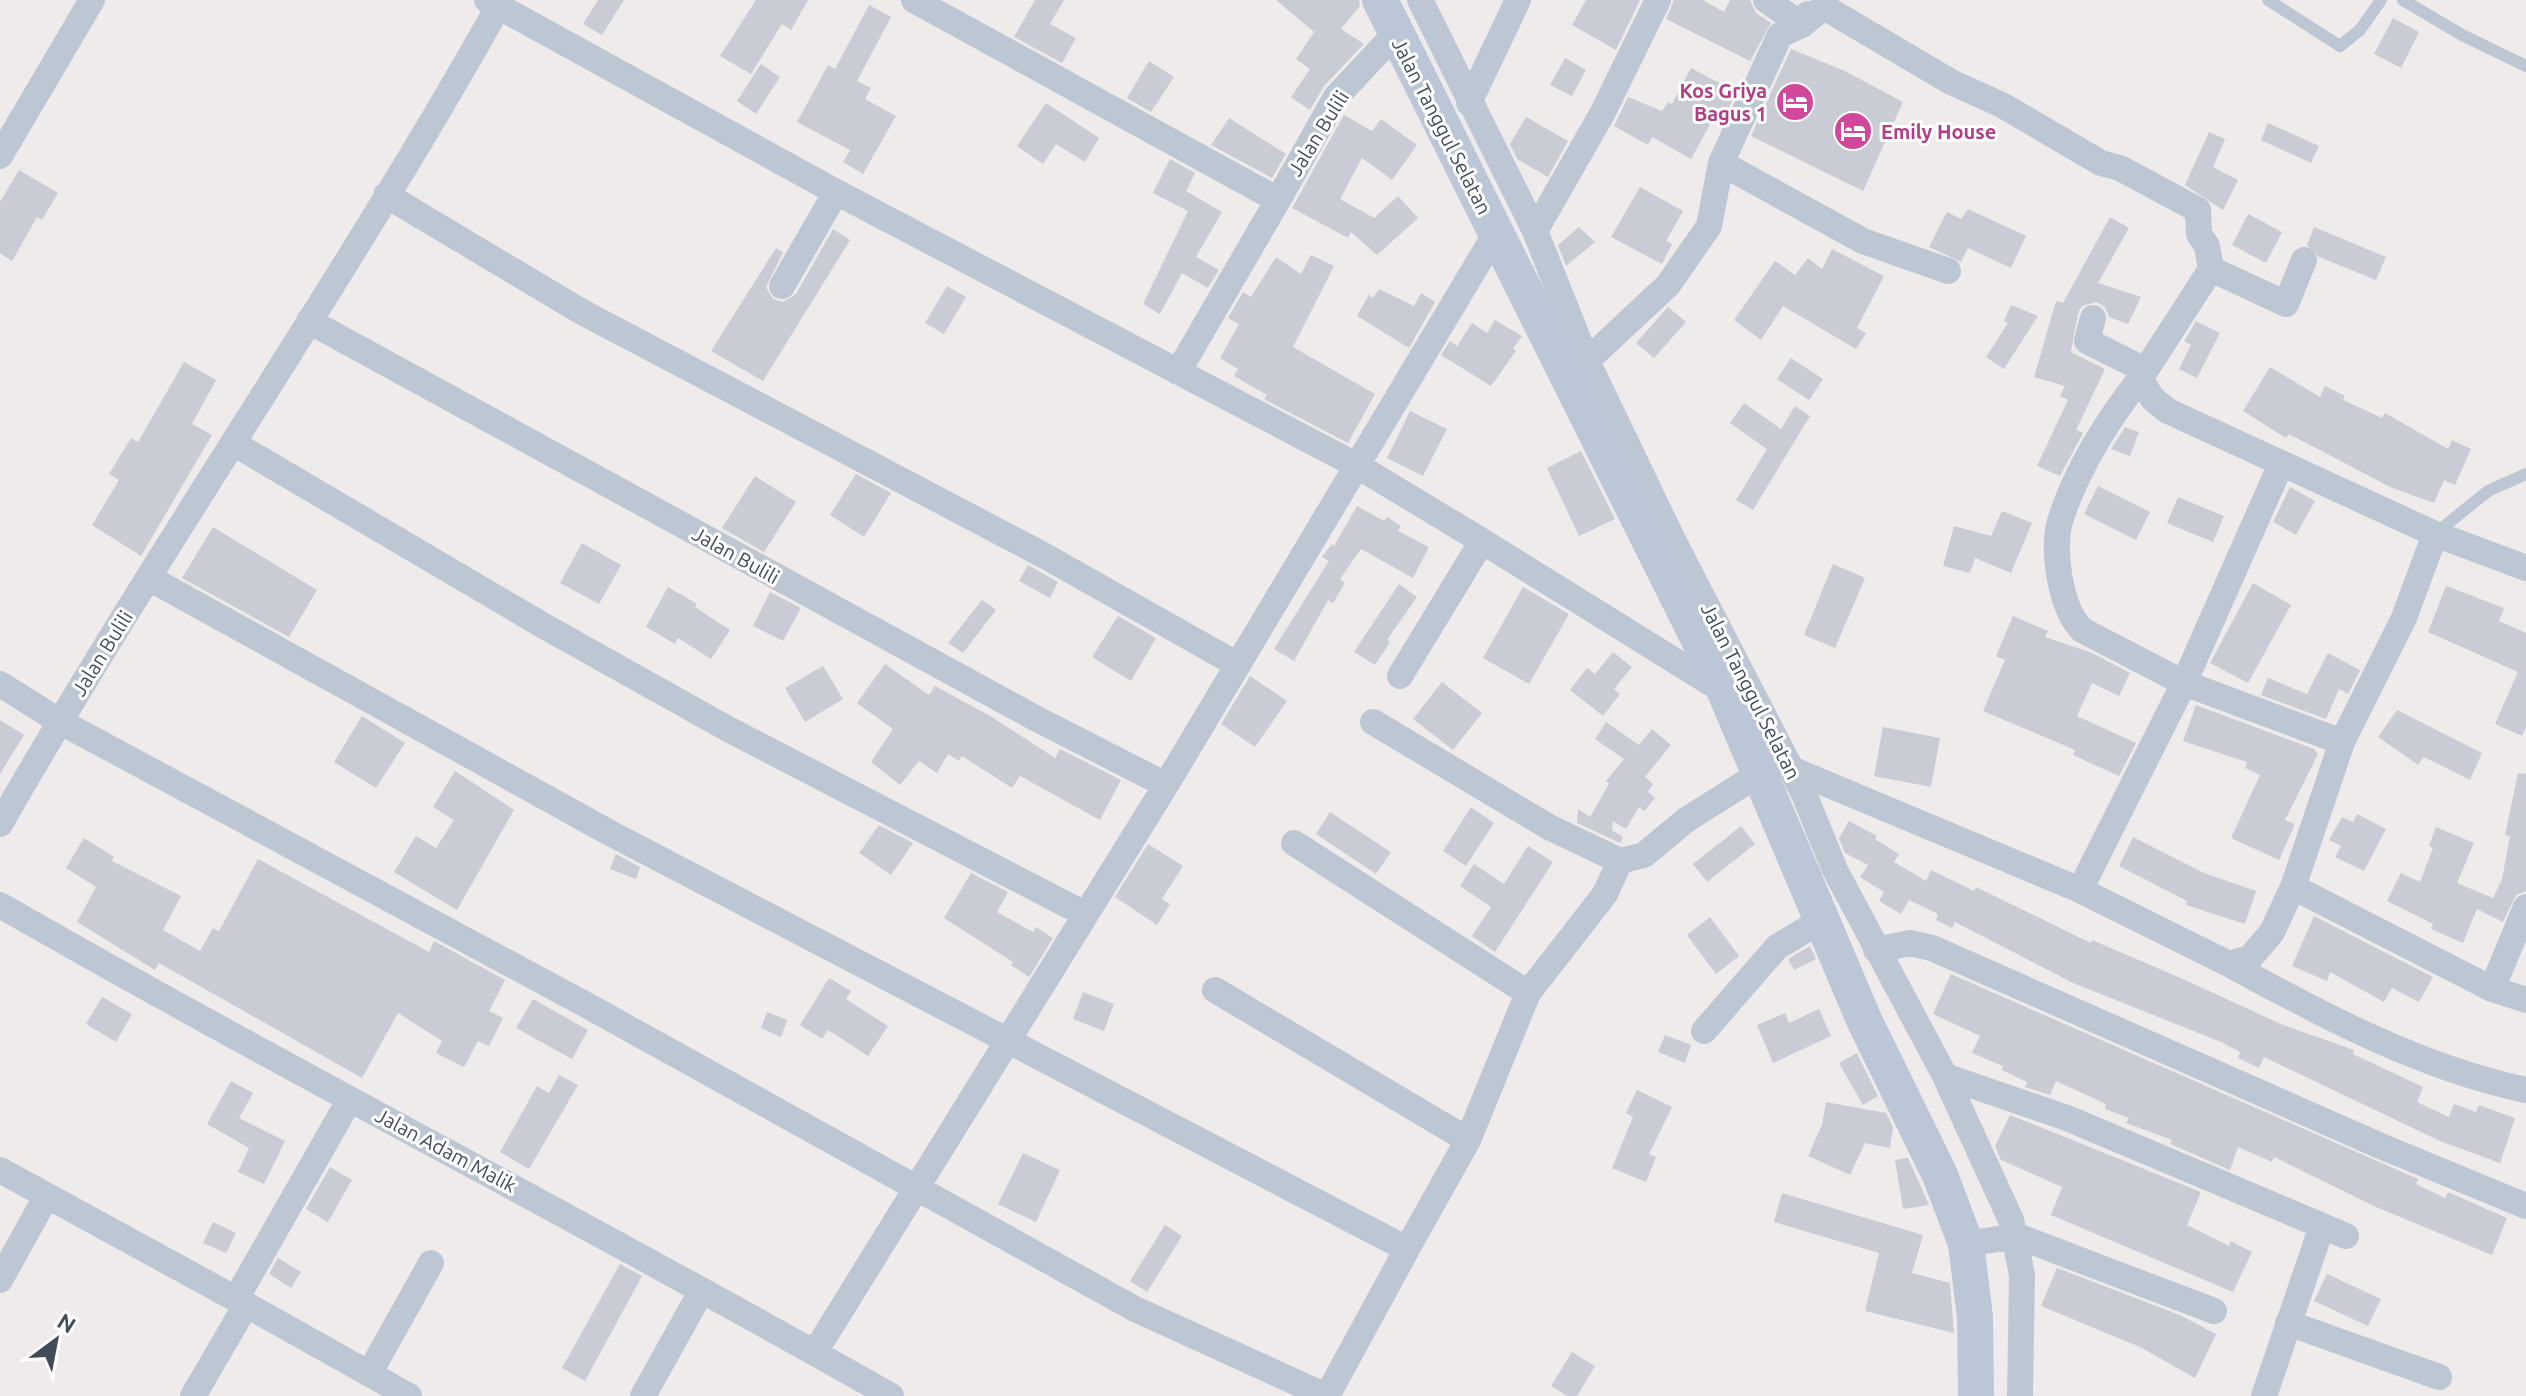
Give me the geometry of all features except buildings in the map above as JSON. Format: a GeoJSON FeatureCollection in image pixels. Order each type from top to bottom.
{"type":"FeatureCollection","features":[{"type":"Feature","properties":{"kind":"street"},"geometry":{"type":"LineString","coordinates":[[914,0],[1278,200]]}},
{"type":"Feature","properties":{"kind":"street","name":"Jalan Tanggul Selatan"},"geometry":{"type":"LineString","coordinates":[[1380,0],[1496,233],[1673,540],[1775,771],[1822,920],[1865,1022],[1929,1150],[1966,1244],[1975,1317],[1976,1396]]}},
{"type":"Feature","properties":{"kind":"street","name":"Jalan Tanggul Selatan"},"geometry":{"type":"LineString","coordinates":[[1420,0],[1535,231],[1577,370],[1725,692],[1775,771],[1804,794],[1876,950],[1945,1076],[2017,1236],[2022,1275],[2020,1396]]}},
{"type":"Feature","properties":{"kind":"street"},"geometry":{"type":"LineString","coordinates":[[1469,103],[1518,0]]}},
{"type":"Feature","properties":{"kind":"street"},"geometry":{"type":"LineString","coordinates":[[1535,231],[1602,114],[1658,0]]}},
{"type":"Feature","properties":{"kind":"street"},"geometry":{"type":"LineString","coordinates":[[1766,0],[1802,25]]}},
{"type":"Feature","properties":{"kind":"street"},"geometry":{"type":"LineString","coordinates":[[1802,25],[1815,0]]}},
{"type":"Feature","properties":{"kind":"street"},"geometry":{"type":"LineString","coordinates":[[0,156],[85,2]]}},
{"type":"Feature","properties":{"kind":"street","name":"Jalan Bulili"},"geometry":{"type":"LineString","coordinates":[[0,824],[59,721],[386,195],[496,2],[836,192],[1178,372],[1336,97],[1396,33]]}},
{"type":"Feature","properties":{"kind":"street"},"geometry":{"type":"LineString","coordinates":[[1577,370],[1668,285],[1692,253],[1709,226],[1721,163],[1780,35],[1802,25],[1824,7],[1951,82],[2002,105],[2101,163],[2120,168],[2198,210],[2199,234],[2207,246],[2211,269],[2143,374],[2118,406],[2096,444],[2060,521],[2059,581],[2071,619],[2082,630],[2184,683],[2342,742]]}},
{"type":"Feature","properties":{"kind":"street"},"geometry":{"type":"LineString","coordinates":[[1721,163],[1863,241],[1948,271]]}},
{"type":"Feature","properties":{"kind":"street"},"geometry":{"type":"LineString","coordinates":[[782,286],[836,192]]}},
{"type":"Feature","properties":{"kind":"street"},"geometry":{"type":"LineString","coordinates":[[386,195],[582,312],[1068,568],[1238,665]]}},
{"type":"Feature","properties":{"kind":"street"},"geometry":{"type":"LineString","coordinates":[[815,1352],[1083,913],[1166,785],[1496,233]]}},
{"type":"Feature","properties":{"kind":"street"},"geometry":{"type":"LineString","coordinates":[[2211,269],[2286,304],[2304,260]]}},
{"type":"Feature","properties":{"kind":"street"},"geometry":{"type":"LineString","coordinates":[[2093,318],[2087,341],[2143,374],[2153,399],[2168,411],[2435,534],[2526,568]]}},
{"type":"Feature","properties":{"kind":"street","name":"Jalan Bulili"},"geometry":{"type":"LineString","coordinates":[[309,321],[1037,719],[1166,785]]}},
{"type":"Feature","properties":{"kind":"street"},"geometry":{"type":"LineString","coordinates":[[1178,372],[1356,465],[1725,692]]}},
{"type":"Feature","properties":{"kind":"street"},"geometry":{"type":"LineString","coordinates":[[233,443],[544,626],[728,729],[1083,913]]}},
{"type":"Feature","properties":{"kind":"street"},"geometry":{"type":"LineString","coordinates":[[2080,890],[2184,683],[2281,464]]}},
{"type":"Feature","properties":{"kind":"street"},"geometry":{"type":"LineString","coordinates":[[2229,964],[2250,958],[2272,932],[2293,887],[2342,742],[2404,618],[2435,534]]}},
{"type":"Feature","properties":{"kind":"street"},"geometry":{"type":"LineString","coordinates":[[1400,676],[1482,541]]}},
{"type":"Feature","properties":{"kind":"street"},"geometry":{"type":"LineString","coordinates":[[149,578],[624,840],[1407,1249]]}},
{"type":"Feature","properties":{"kind":"street"},"geometry":{"type":"LineString","coordinates":[[0,684],[59,721],[590,1007],[1135,1309],[1327,1396],[1468,1140],[1528,993],[1605,894],[1620,861]]}},
{"type":"Feature","properties":{"kind":"street"},"geometry":{"type":"LineString","coordinates":[[1373,722],[1549,827],[1620,861],[1644,855],[1686,820],[1775,771],[2080,890],[2229,964],[2318,1013],[2444,1065],[2526,1090]]}},
{"type":"Feature","properties":{"kind":"street"},"geometry":{"type":"LineString","coordinates":[[1294,843],[1528,993]]}},
{"type":"Feature","properties":{"kind":"street"},"geometry":{"type":"LineString","coordinates":[[2293,887],[2492,989],[2526,1000]]}},
{"type":"Feature","properties":{"kind":"street","name":"Jalan Adam Malik"},"geometry":{"type":"LineString","coordinates":[[0,905],[172,1004],[702,1290],[891,1396]]}},
{"type":"Feature","properties":{"kind":"street"},"geometry":{"type":"LineString","coordinates":[[2492,989],[2526,907]]}},
{"type":"Feature","properties":{"kind":"street"},"geometry":{"type":"LineString","coordinates":[[1704,1031],[1777,947],[1822,920]]}},
{"type":"Feature","properties":{"kind":"street"},"geometry":{"type":"LineString","coordinates":[[1876,950],[1910,943],[1932,948],[2383,1147],[2526,1206]]}},
{"type":"Feature","properties":{"kind":"street"},"geometry":{"type":"LineString","coordinates":[[1215,990],[1468,1140]]}},
{"type":"Feature","properties":{"kind":"street"},"geometry":{"type":"LineString","coordinates":[[1865,1022],[1905,1004]]}},
{"type":"Feature","properties":{"kind":"street"},"geometry":{"type":"LineString","coordinates":[[1945,1076],[2067,1118],[2334,1231],[2288,1323],[2264,1396]]}},
{"type":"Feature","properties":{"kind":"street"},"geometry":{"type":"LineString","coordinates":[[193,1396],[350,1099]]}},
{"type":"Feature","properties":{"kind":"street"},"geometry":{"type":"LineString","coordinates":[[0,1170],[409,1396]]}},
{"type":"Feature","properties":{"kind":"street"},"geometry":{"type":"LineString","coordinates":[[0,1280],[46,1197]]}},
{"type":"Feature","properties":{"kind":"street"},"geometry":{"type":"LineString","coordinates":[[1966,1244],[2017,1236],[2214,1311]]}},
{"type":"Feature","properties":{"kind":"street"},"geometry":{"type":"LineString","coordinates":[[369,1374],[431,1263]]}},
{"type":"Feature","properties":{"kind":"street"},"geometry":{"type":"LineString","coordinates":[[643,1396],[702,1290]]}},
{"type":"Feature","properties":{"kind":"street"},"geometry":{"type":"LineString","coordinates":[[2288,1323],[2439,1377]]}},
{"type":"Feature","properties":{"kind":"lane"},"geometry":{"type":"LineString","coordinates":[[2268,0],[2340,46],[2360,30],[2381,0]]}},
{"type":"Feature","properties":{"kind":"lane"},"geometry":{"type":"LineString","coordinates":[[2403,0],[2462,35],[2526,66]]}},
{"type":"Feature","properties":{"kind":"lane"},"geometry":{"type":"LineString","coordinates":[[2435,534],[2488,491],[2526,474]]}},
{"type":"Feature","properties":{"kind":"place","name":"Kos Griya Bagus 1"},"geometry":{"type":"Point","coordinates":[1795,102]}},
{"type":"Feature","properties":{"kind":"place","name":"Emily House"},"geometry":{"type":"Point","coordinates":[1853,131]}}]}
